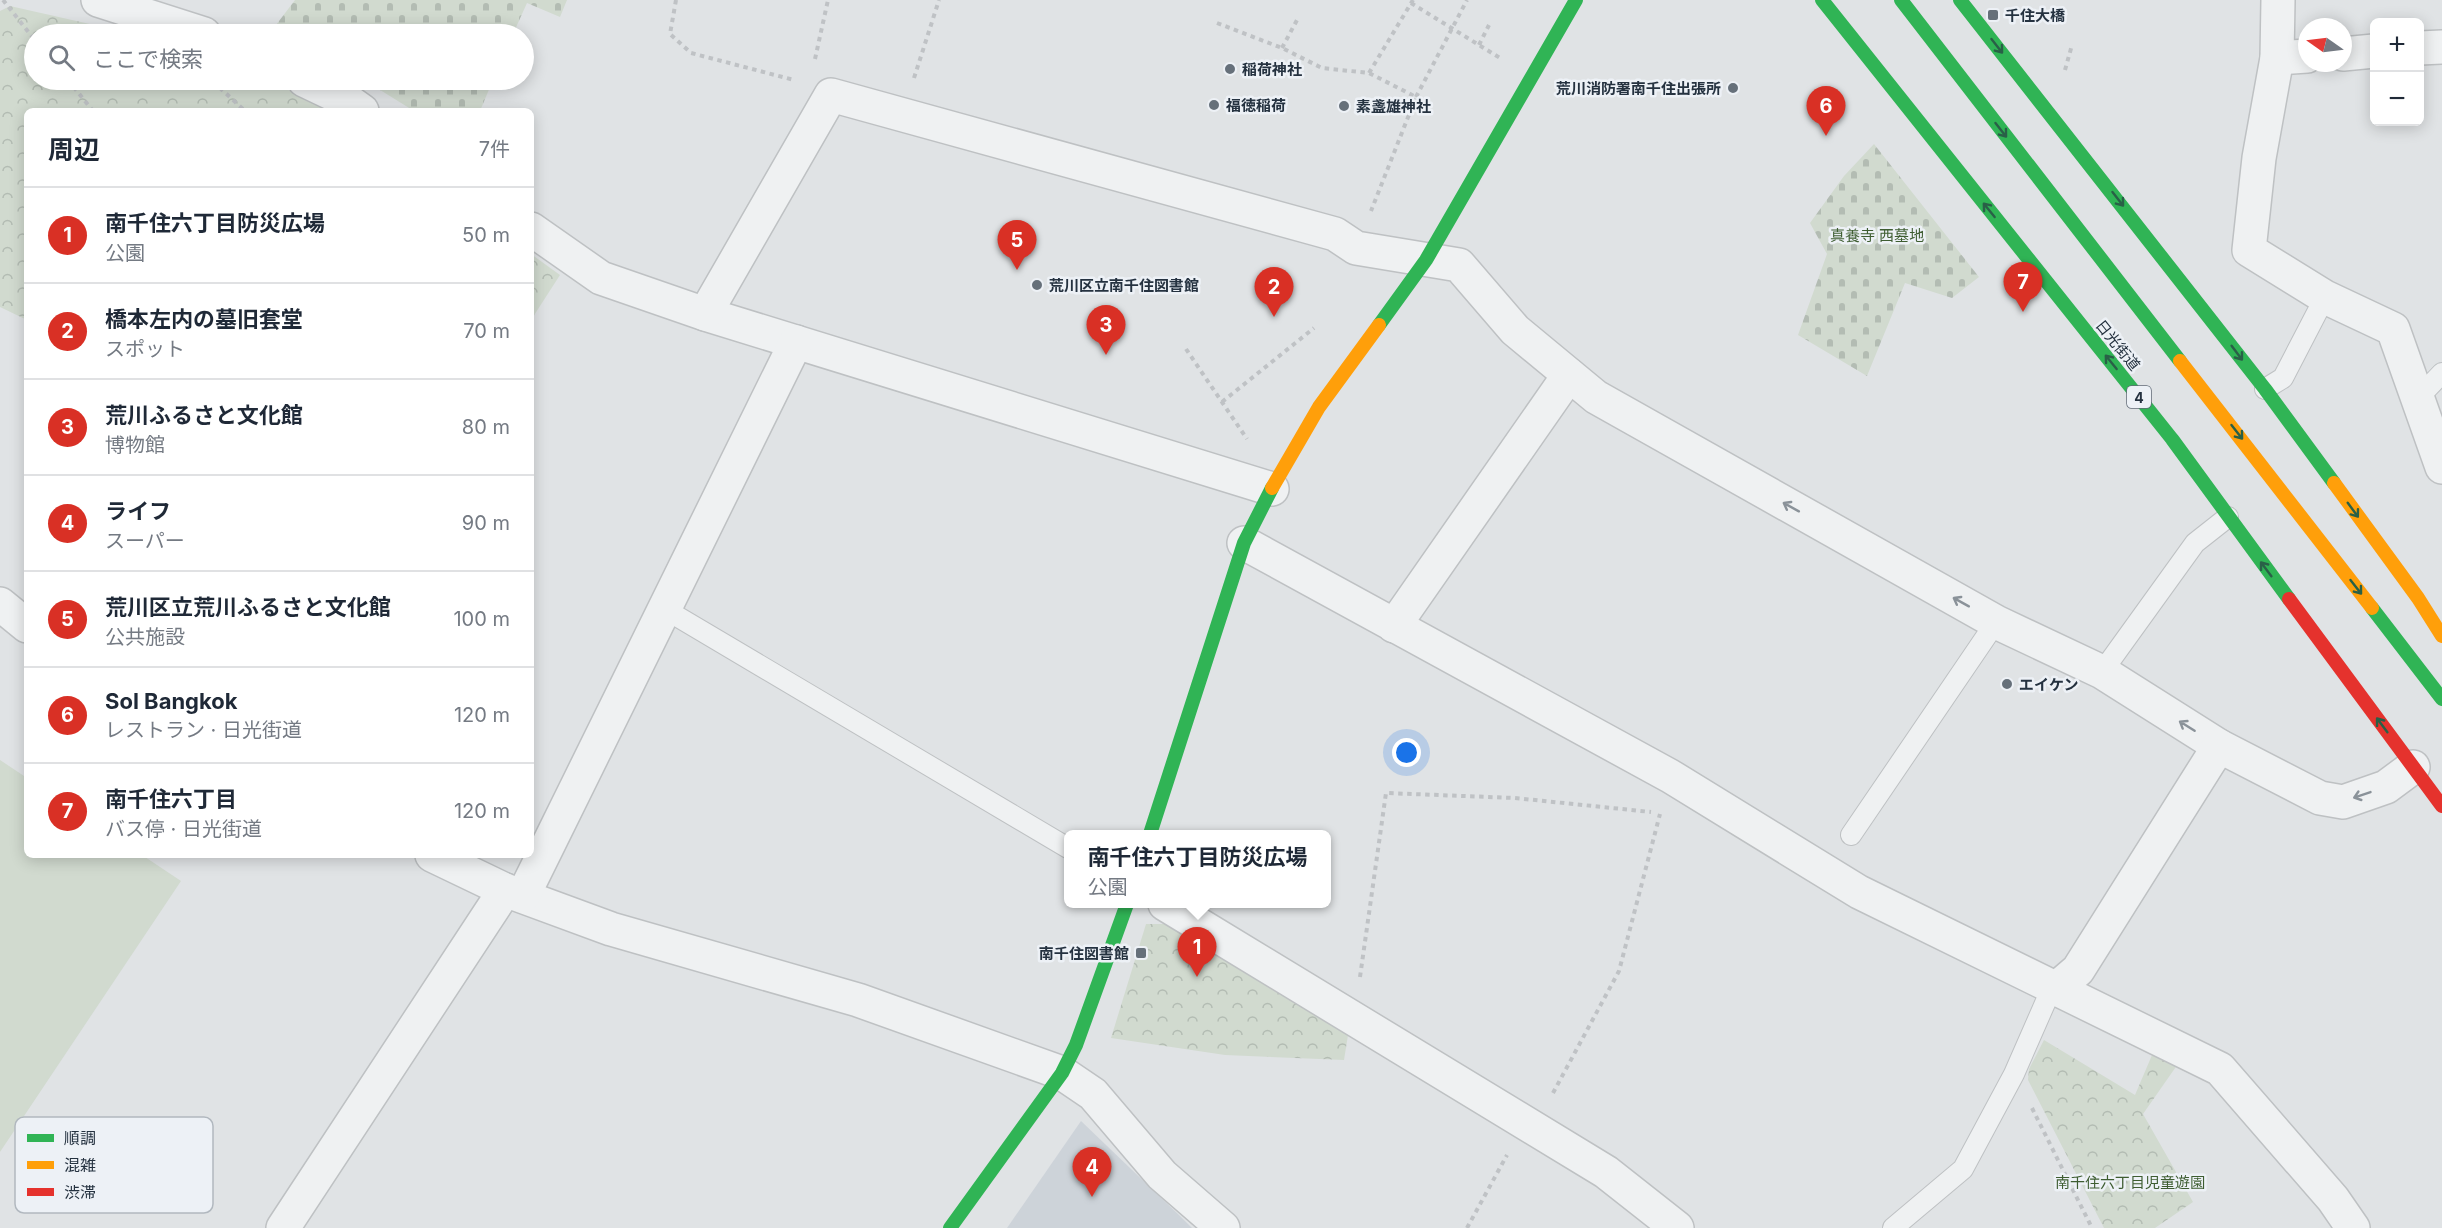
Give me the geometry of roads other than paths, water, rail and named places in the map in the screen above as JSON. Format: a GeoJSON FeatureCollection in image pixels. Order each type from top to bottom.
{"type":"FeatureCollection","features":[{"type":"Feature","properties":{"kind":"main road"},"geometry":{"type":"LineString","coordinates":[[1151,830],[1244,543],[1319,407],[1426,260],[1576,0]]}},
{"type":"Feature","properties":{"kind":"main road","name":"日光街道"},"geometry":{"type":"LineString","coordinates":[[1822,0],[2172,439],[2442,806]]}},
{"type":"Feature","properties":{"kind":"main road"},"geometry":{"type":"LineString","coordinates":[[1901,0],[2442,699]]}},
{"type":"Feature","properties":{"kind":"main road"},"geometry":{"type":"LineString","coordinates":[[1960,0],[2265,389],[2418,598],[2442,636]]}},
{"type":"Feature","properties":{"kind":"main road"},"geometry":{"type":"LineString","coordinates":[[950,1228],[1062,1073],[1076,1045],[1125,908]]}},
{"type":"Feature","properties":{"kind":"street"},"geometry":{"type":"LineString","coordinates":[[98,0],[173,24]]}},
{"type":"Feature","properties":{"kind":"street"},"geometry":{"type":"LineString","coordinates":[[2278,0],[2292,57],[2259,158],[2249,250],[2325,297],[2393,329],[2442,467]]}},
{"type":"Feature","properties":{"kind":"street"},"geometry":{"type":"LineString","coordinates":[[2424,48],[2442,47]]}},
{"type":"Feature","properties":{"kind":"street"},"geometry":{"type":"LineString","coordinates":[[2352,53],[2370,51]]}},
{"type":"Feature","properties":{"kind":"street"},"geometry":{"type":"LineString","coordinates":[[705,314],[820,89],[902,116],[1335,234],[1356,248],[1459,265],[1515,330],[1596,397],[1996,622],[2102,672],[2219,747],[2320,798],[2343,802],[2386,787],[2413,767]]}},
{"type":"Feature","properties":{"kind":"street"},"geometry":{"type":"LineString","coordinates":[[326,90],[359,108]]}},
{"type":"Feature","properties":{"kind":"street"},"geometry":{"type":"LineString","coordinates":[[534,231],[601,278],[705,314],[1272,489]]}},
{"type":"Feature","properties":{"kind":"street"},"geometry":{"type":"LineString","coordinates":[[534,855],[663,608],[796,342]]}},
{"type":"Feature","properties":{"kind":"street"},"geometry":{"type":"LineString","coordinates":[[1394,626],[1569,375]]}},
{"type":"Feature","properties":{"kind":"street"},"geometry":{"type":"LineString","coordinates":[[1244,543],[1670,776],[1859,892],[2220,1069],[2333,1199],[2353,1228]]}},
{"type":"Feature","properties":{"kind":"street"},"geometry":{"type":"LineString","coordinates":[[0,604],[24,624]]}},
{"type":"Feature","properties":{"kind":"street"},"geometry":{"type":"LineString","coordinates":[[2057,988],[2078,970],[2219,747]]}},
{"type":"Feature","properties":{"kind":"street"},"geometry":{"type":"LineString","coordinates":[[438,858],[514,893],[611,929],[858,1000],[1062,1073],[1093,1094],[1162,1175],[1224,1228]]}},
{"type":"Feature","properties":{"kind":"street"},"geometry":{"type":"LineString","coordinates":[[283,1228],[514,893],[532,858]]}},
{"type":"Feature","properties":{"kind":"street"},"geometry":{"type":"LineString","coordinates":[[1173,908],[1606,1172],[1677,1228]]}},
{"type":"Feature","properties":{"kind":"lane"},"geometry":{"type":"LineString","coordinates":[[2265,389],[2283,378],[2325,297]]}},
{"type":"Feature","properties":{"kind":"lane"},"geometry":{"type":"LineString","coordinates":[[2418,398],[2442,373]]}},
{"type":"Feature","properties":{"kind":"lane"},"geometry":{"type":"LineString","coordinates":[[2102,672],[2195,543],[2228,517]]}},
{"type":"Feature","properties":{"kind":"lane"},"geometry":{"type":"LineString","coordinates":[[663,608],[1064,846]]}},
{"type":"Feature","properties":{"kind":"lane"},"geometry":{"type":"LineString","coordinates":[[1851,835],[1996,622]]}},
{"type":"Feature","properties":{"kind":"lane"},"geometry":{"type":"LineString","coordinates":[[1893,1228],[1963,1169],[2014,1074],[2046,1001],[2057,988]]}},
{"type":"Feature","properties":{"kind":"place","name":"千住大橋"},"geometry":{"type":"Point","coordinates":[1993,15]}},
{"type":"Feature","properties":{"kind":"place","name":"稲荷神社"},"geometry":{"type":"Point","coordinates":[1230,69]}},
{"type":"Feature","properties":{"kind":"place","name":"荒川消防署南千住出張所"},"geometry":{"type":"Point","coordinates":[1733,88]}},
{"type":"Feature","properties":{"kind":"place","name":"福徳稲荷"},"geometry":{"type":"Point","coordinates":[1214,105]}},
{"type":"Feature","properties":{"kind":"place","name":"素盞雄神社"},"geometry":{"type":"Point","coordinates":[1344,106]}},
{"type":"Feature","properties":{"kind":"place","name":"Sol Bangkok"},"geometry":{"type":"Point","coordinates":[1826,136]}},
{"type":"Feature","properties":{"kind":"place","name":"荒川区立荒川ふるさと文化館"},"geometry":{"type":"Point","coordinates":[1017,270]}},
{"type":"Feature","properties":{"kind":"place","name":"荒川区立南千住図書館"},"geometry":{"type":"Point","coordinates":[1037,285]}},
{"type":"Feature","properties":{"kind":"place","name":"南千住六丁目"},"geometry":{"type":"Point","coordinates":[2023,312]}},
{"type":"Feature","properties":{"kind":"place","name":"橋本左内の墓旧套堂"},"geometry":{"type":"Point","coordinates":[1274,317]}},
{"type":"Feature","properties":{"kind":"place","name":"荒川ふるさと文化館"},"geometry":{"type":"Point","coordinates":[1106,355]}},
{"type":"Feature","properties":{"kind":"place","name":"エイケン"},"geometry":{"type":"Point","coordinates":[2007,684]}},
{"type":"Feature","properties":{"kind":"place","name":"南千住図書館"},"geometry":{"type":"Point","coordinates":[1141,953]}},
{"type":"Feature","properties":{"kind":"place","name":"南千住六丁目防災広場"},"geometry":{"type":"Point","coordinates":[1197,977]}},
{"type":"Feature","properties":{"kind":"place","name":"ライフ"},"geometry":{"type":"Point","coordinates":[1092,1197]}},
{"type":"Feature","properties":{"kind":"park label","name":"真養寺 西墓地"},"geometry":{"type":"Point","coordinates":[1877,235]}},
{"type":"Feature","properties":{"kind":"park label","name":"南千住六丁目児童遊園"},"geometry":{"type":"Point","coordinates":[2130,1182]}}]}
